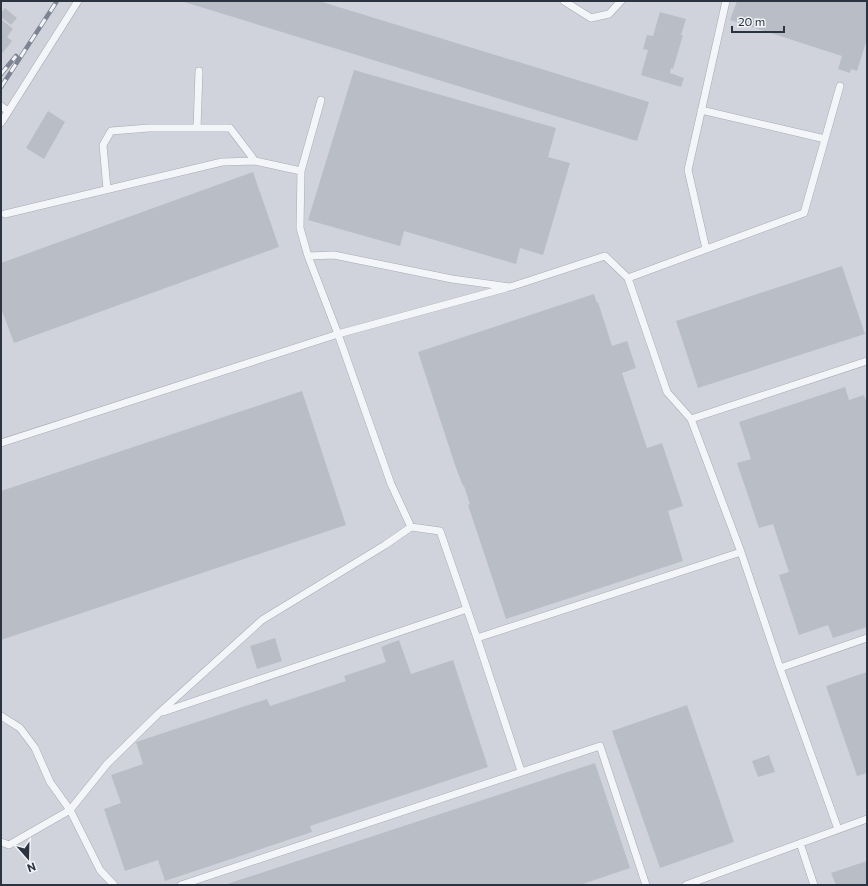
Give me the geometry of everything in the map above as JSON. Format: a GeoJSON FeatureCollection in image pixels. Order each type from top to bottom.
{"type":"FeatureCollection","features":[{"type":"Feature","properties":{"kind":"lane"},"geometry":{"type":"LineString","coordinates":[[1,123],[78,1]]}},
{"type":"Feature","properties":{"kind":"lane"},"geometry":{"type":"LineString","coordinates":[[564,1],[591,18],[609,14],[621,1]]}},
{"type":"Feature","properties":{"kind":"lane"},"geometry":{"type":"LineString","coordinates":[[706,249],[688,170],[726,1]]}},
{"type":"Feature","properties":{"kind":"lane"},"geometry":{"type":"LineString","coordinates":[[197,128],[199,72]]}},
{"type":"Feature","properties":{"kind":"lane"},"geometry":{"type":"LineString","coordinates":[[628,278],[804,213],[840,86]]}},
{"type":"Feature","properties":{"kind":"lane"},"geometry":{"type":"LineString","coordinates":[[320,100],[301,171],[300,228],[308,256],[338,334],[391,484],[411,527]]}},
{"type":"Feature","properties":{"kind":"lane"},"geometry":{"type":"LineString","coordinates":[[1,106],[8,111]]}},
{"type":"Feature","properties":{"kind":"lane"},"geometry":{"type":"LineString","coordinates":[[701,110],[825,138]]}},
{"type":"Feature","properties":{"kind":"lane"},"geometry":{"type":"LineString","coordinates":[[107,189],[103,145],[111,131],[149,128],[230,128],[255,161]]}},
{"type":"Feature","properties":{"kind":"lane"},"geometry":{"type":"LineString","coordinates":[[5,214],[222,162],[255,161],[301,171]]}},
{"type":"Feature","properties":{"kind":"lane"},"geometry":{"type":"LineString","coordinates":[[308,256],[334,255],[452,279],[510,287]]}},
{"type":"Feature","properties":{"kind":"lane"},"geometry":{"type":"LineString","coordinates":[[1,443],[338,334],[510,287],[605,256],[628,278],[667,392],[691,419],[741,552],[780,668],[838,829]]}},
{"type":"Feature","properties":{"kind":"lane"},"geometry":{"type":"LineString","coordinates":[[691,419],[867,361]]}},
{"type":"Feature","properties":{"kind":"lane"},"geometry":{"type":"LineString","coordinates":[[1,842],[10,845],[70,810],[107,764],[159,713],[262,620],[385,545],[411,527],[440,531],[522,771]]}},
{"type":"Feature","properties":{"kind":"lane"},"geometry":{"type":"LineString","coordinates":[[477,638],[741,552]]}},
{"type":"Feature","properties":{"kind":"lane"},"geometry":{"type":"LineString","coordinates":[[159,713],[467,609]]}},
{"type":"Feature","properties":{"kind":"lane"},"geometry":{"type":"LineString","coordinates":[[780,668],[867,638]]}},
{"type":"Feature","properties":{"kind":"lane"},"geometry":{"type":"LineString","coordinates":[[1,716],[20,728],[35,748],[50,782],[70,810],[100,870],[114,885]]}},
{"type":"Feature","properties":{"kind":"lane"},"geometry":{"type":"LineString","coordinates":[[181,885],[194,883],[522,771],[600,746],[646,885]]}},
{"type":"Feature","properties":{"kind":"lane"},"geometry":{"type":"LineString","coordinates":[[686,885],[867,819]]}},
{"type":"Feature","properties":{"kind":"lane"},"geometry":{"type":"LineString","coordinates":[[800,843],[814,885]]}},
{"type":"Feature","properties":{"kind":"shaded area"},"geometry":{"type":"Polygon","coordinates":[[[1,1],[867,1],[867,885],[1,885],[1,1]]]}},
{"type":"Feature","properties":{"kind":"building"},"geometry":{"type":"Polygon","coordinates":[[[181,1],[319,1],[649,102],[637,141],[181,1]]]}},
{"type":"Feature","properties":{"kind":"building"},"geometry":{"type":"Polygon","coordinates":[[[737,1],[867,1],[867,39],[857,71],[851,69],[850,73],[838,69],[842,56],[730,20],[737,1]]]}},
{"type":"Feature","properties":{"kind":"building"},"geometry":{"type":"Polygon","coordinates":[[[5,8],[17,18],[11,25],[1,17],[1,13],[5,8]]]}},
{"type":"Feature","properties":{"kind":"building"},"geometry":{"type":"Polygon","coordinates":[[[660,12],[686,19],[673,69],[671,68],[670,73],[684,78],[681,87],[641,75],[648,50],[643,49],[647,35],[653,36],[660,12]]]}},
{"type":"Feature","properties":{"kind":"building"},"geometry":{"type":"Polygon","coordinates":[[[1,19],[13,29],[7,37],[12,41],[1,55],[1,19]]]}},
{"type":"Feature","properties":{"kind":"building"},"geometry":{"type":"Polygon","coordinates":[[[354,70],[556,128],[548,157],[570,163],[543,255],[520,248],[516,264],[404,231],[400,246],[308,220],[354,70]]]}},
{"type":"Feature","properties":{"kind":"building"},"geometry":{"type":"Polygon","coordinates":[[[48,111],[65,122],[44,159],[26,148],[48,111]]]}},
{"type":"Feature","properties":{"kind":"building"},"geometry":{"type":"Polygon","coordinates":[[[253,172],[279,247],[14,343],[1,308],[1,263],[253,172]]]}},
{"type":"Feature","properties":{"kind":"building"},"geometry":{"type":"Polygon","coordinates":[[[842,266],[865,334],[698,388],[676,321],[842,266]]]}},
{"type":"Feature","properties":{"kind":"building"},"geometry":{"type":"Polygon","coordinates":[[[594,294],[612,346],[627,341],[636,368],[622,373],[647,448],[662,443],[683,506],[668,511],[683,561],[506,619],[468,505],[470,504],[455,465],[418,352],[594,294]]]}},
{"type":"Feature","properties":{"kind":"building"},"geometry":{"type":"Polygon","coordinates":[[[845,387],[849,400],[864,395],[867,403],[867,627],[833,638],[828,625],[799,635],[779,575],[789,572],[773,524],[759,528],[737,463],[751,459],[739,422],[845,387]]]}},
{"type":"Feature","properties":{"kind":"building"},"geometry":{"type":"Polygon","coordinates":[[[302,391],[346,525],[1,640],[1,491],[302,391]]]}},
{"type":"Feature","properties":{"kind":"building"},"geometry":{"type":"Polygon","coordinates":[[[275,638],[282,661],[257,669],[250,646],[275,638]]]}},
{"type":"Feature","properties":{"kind":"building"},"geometry":{"type":"Polygon","coordinates":[[[399,640],[411,674],[453,660],[488,767],[310,826],[312,832],[165,881],[158,860],[125,871],[104,809],[121,803],[111,775],[143,764],[136,742],[267,699],[270,706],[346,681],[344,676],[386,662],[381,647],[399,640]]]}},
{"type":"Feature","properties":{"kind":"building"},"geometry":{"type":"Polygon","coordinates":[[[867,672],[867,773],[857,776],[826,686],[867,672]]]}},
{"type":"Feature","properties":{"kind":"building"},"geometry":{"type":"Polygon","coordinates":[[[687,705],[734,842],[660,868],[612,731],[687,705]]]}},
{"type":"Feature","properties":{"kind":"building"},"geometry":{"type":"Polygon","coordinates":[[[769,755],[775,772],[758,777],[752,761],[769,755]]]}},
{"type":"Feature","properties":{"kind":"building"},"geometry":{"type":"Polygon","coordinates":[[[595,763],[630,868],[580,885],[224,885],[595,763]]]}},
{"type":"Feature","properties":{"kind":"building"},"geometry":{"type":"Polygon","coordinates":[[[867,861],[867,885],[836,885],[831,873],[867,861]]]}},
{"type":"Feature","properties":{"kind":"railway"},"geometry":{"type":"LineString","coordinates":[[1,87],[57,1]]}},
{"type":"Feature","properties":{"kind":"railway"},"geometry":{"type":"LineString","coordinates":[[1,74],[16,56]]}}]}
